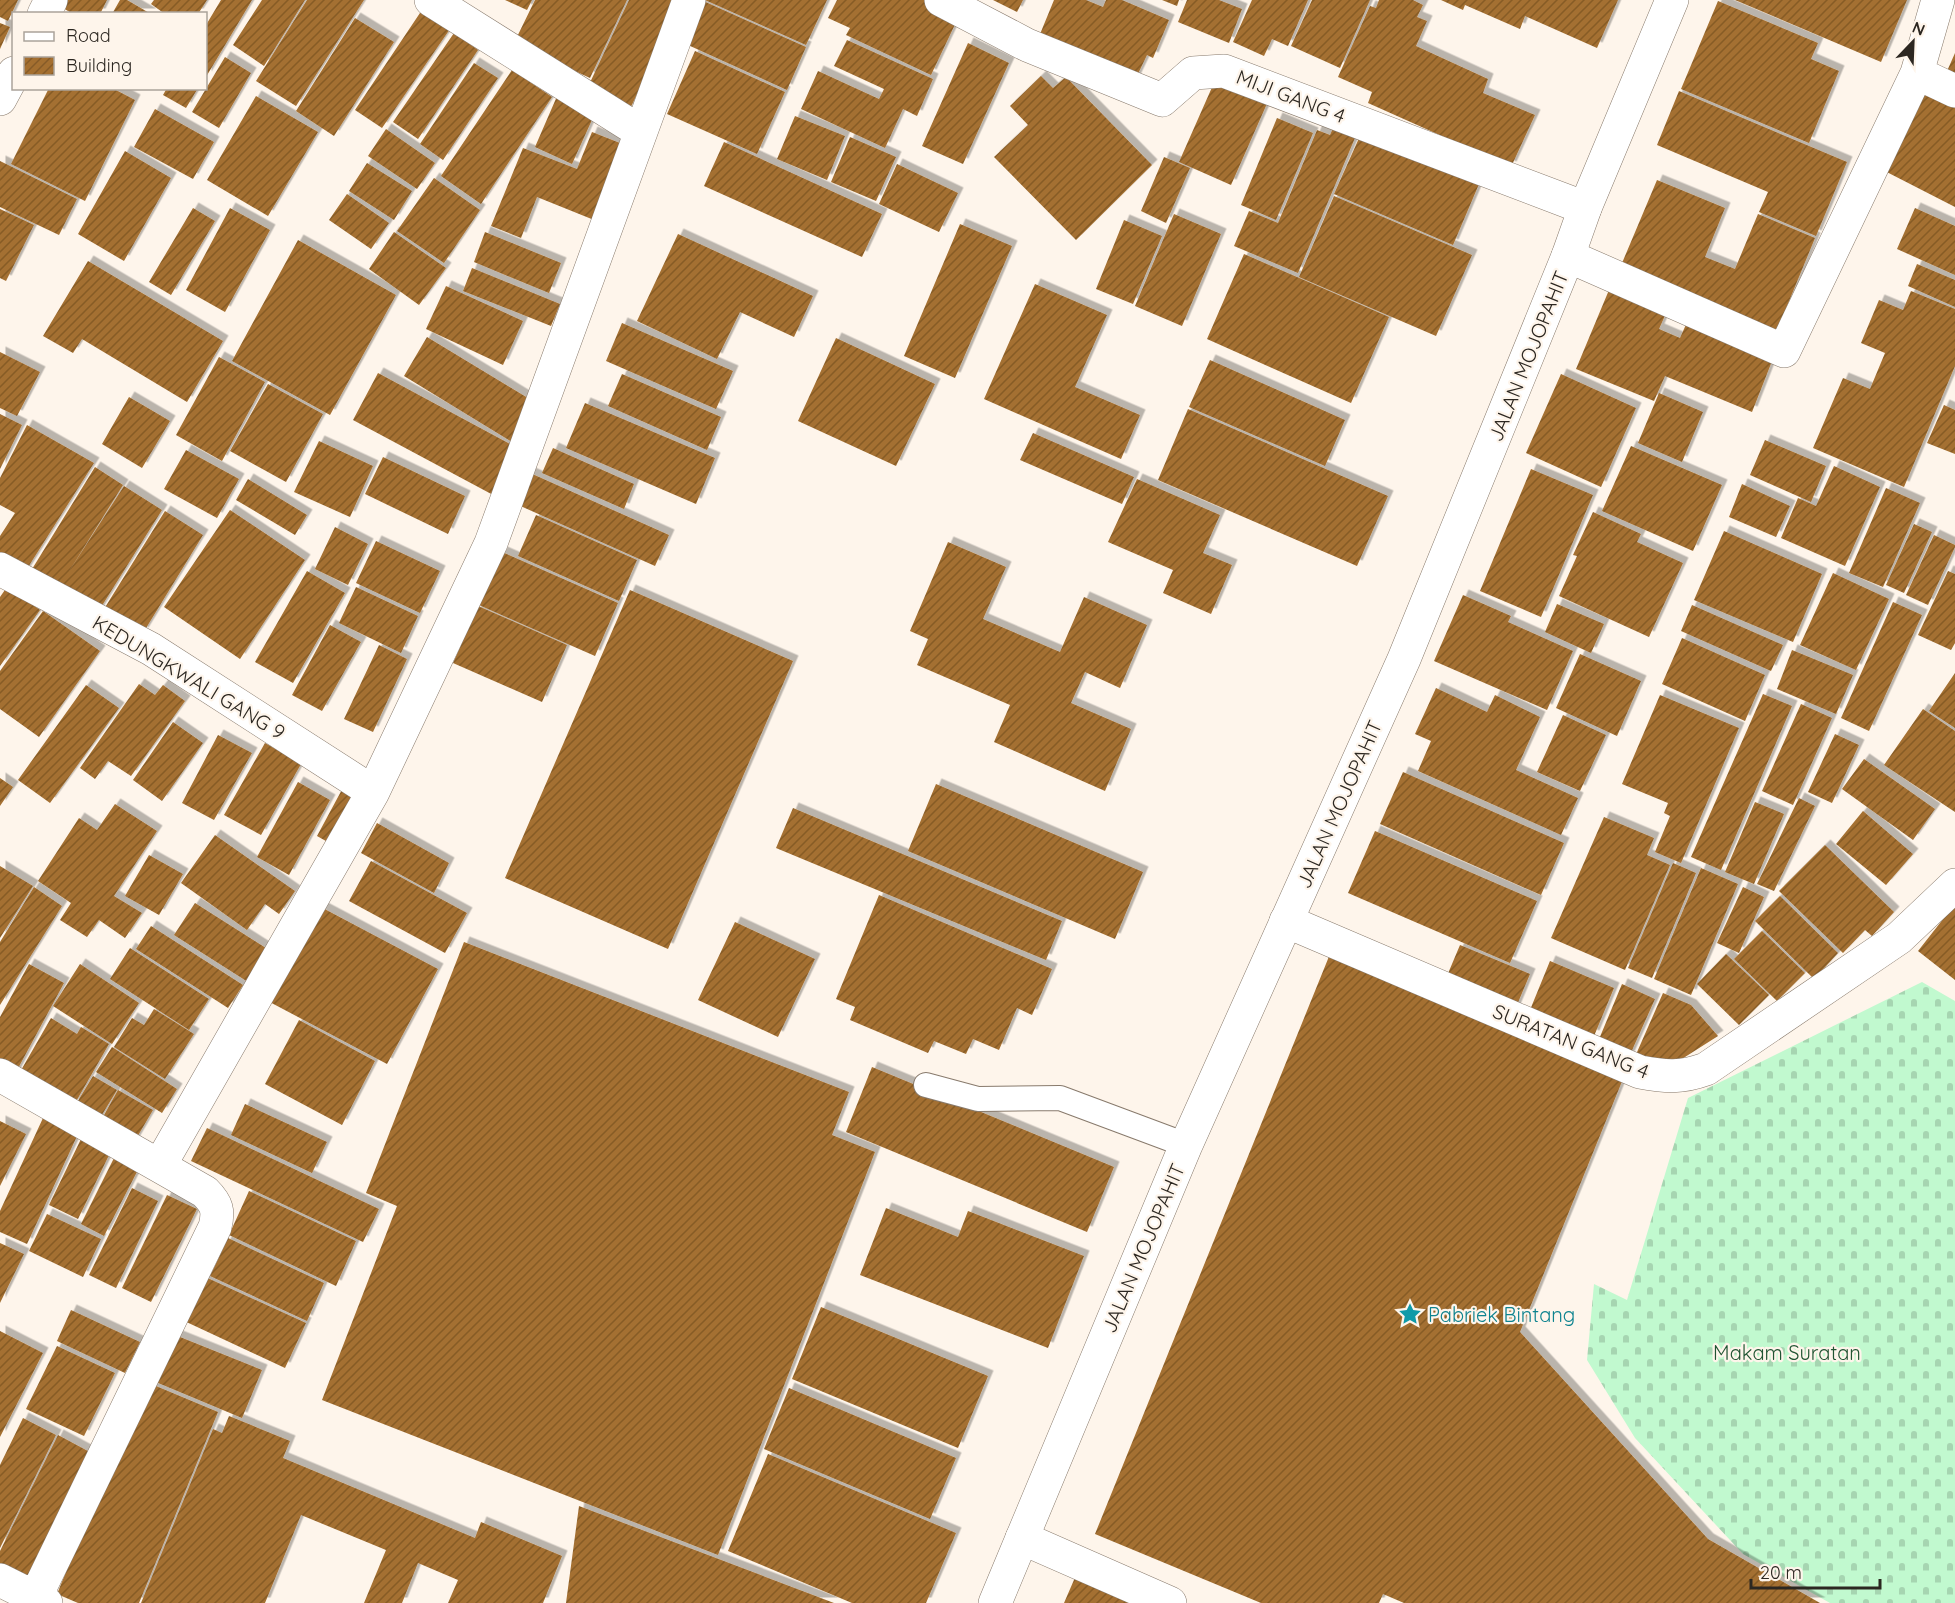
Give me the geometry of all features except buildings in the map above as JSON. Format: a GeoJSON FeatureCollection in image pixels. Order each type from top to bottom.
{"type":"FeatureCollection","features":[{"type":"Feature","properties":{"kind":"street"},"geometry":{"type":"LineString","coordinates":[[431,0],[641,132]]}},
{"type":"Feature","properties":{"kind":"street"},"geometry":{"type":"LineString","coordinates":[[160,1165],[373,792],[491,543],[688,0]]}},
{"type":"Feature","properties":{"kind":"street","name":"MIJI GANG 4"},"geometry":{"type":"LineString","coordinates":[[941,0],[1027,45],[1162,100],[1193,73],[1224,71],[1585,208]]}},
{"type":"Feature","properties":{"kind":"street","name":"JALAN MOJOPAHIT"},"geometry":{"type":"LineString","coordinates":[[995,1603],[1186,1145],[1404,659],[1569,256],[1585,208],[1672,0]]}},
{"type":"Feature","properties":{"kind":"street"},"geometry":{"type":"LineString","coordinates":[[1569,256],[1784,351],[1917,73],[1938,0]]}},
{"type":"Feature","properties":{"kind":"street"},"geometry":{"type":"LineString","coordinates":[[1917,73],[1955,91]]}},
{"type":"Feature","properties":{"kind":"street"},"geometry":{"type":"LineString","coordinates":[[0,99],[12,77]]}},
{"type":"Feature","properties":{"kind":"street","name":"KEDUNGKWALI GANG 9"},"geometry":{"type":"LineString","coordinates":[[0,569],[151,649],[373,792]]}},
{"type":"Feature","properties":{"kind":"street","name":"SURATAN GANG 4"},"geometry":{"type":"LineString","coordinates":[[1286,921],[1640,1072],[1665,1077],[1688,1076],[1716,1063],[1899,938],[1955,885]]}},
{"type":"Feature","properties":{"kind":"street"},"geometry":{"type":"LineString","coordinates":[[0,1075],[205,1192],[216,1203],[218,1215],[215,1227],[24,1595]]}},
{"type":"Feature","properties":{"kind":"street"},"geometry":{"type":"LineString","coordinates":[[1022,1538],[1170,1603]]}},
{"type":"Feature","properties":{"kind":"lane"},"geometry":{"type":"LineString","coordinates":[[926,1085],[978,1099],[1060,1098],[1186,1145]]}},
{"type":"Feature","properties":{"kind":"green space","name":"Makam Suratan"},"geometry":{"type":"Polygon","coordinates":[[[1922,982],[1955,1001],[1955,1603],[1830,1603],[1743,1554],[1635,1438],[1587,1360],[1594,1284],[1627,1300],[1688,1098],[1922,982]]]}},
{"type":"Feature","properties":{"kind":"place","name":"Pabriek Bintang"},"geometry":{"type":"Point","coordinates":[1410,1314]}}]}
